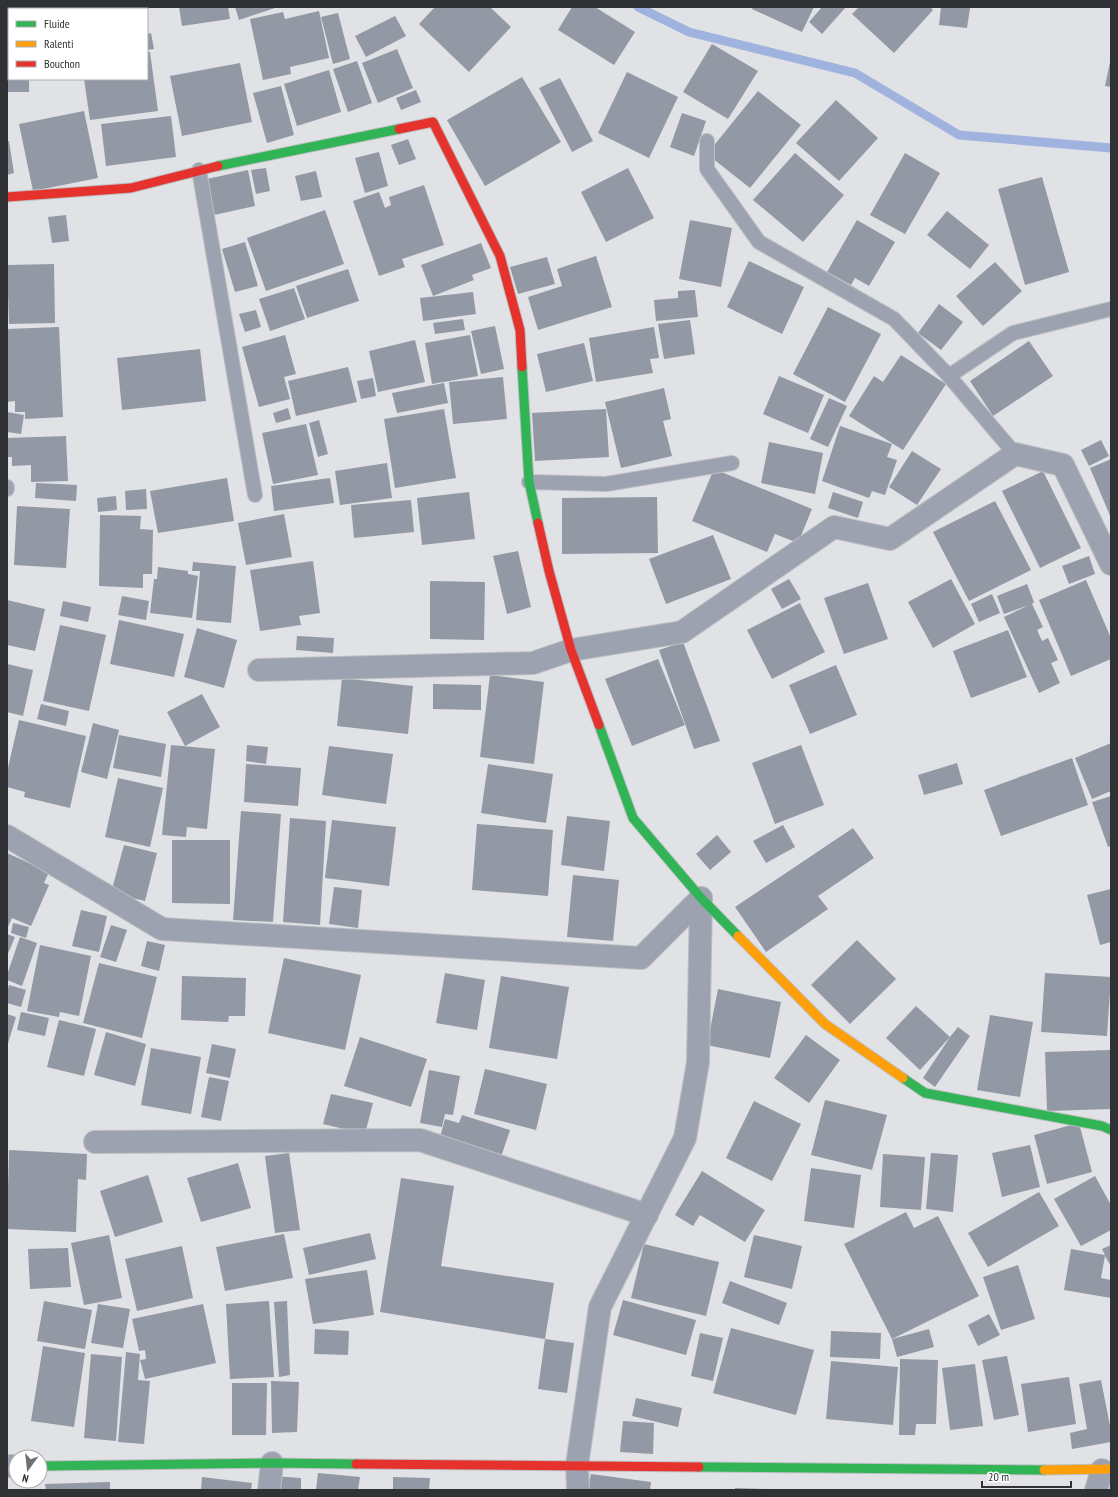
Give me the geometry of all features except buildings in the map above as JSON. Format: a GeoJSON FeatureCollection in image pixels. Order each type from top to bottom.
{"type":"FeatureCollection","features":[{"type":"Feature","properties":{"kind":"street"},"geometry":{"type":"LineString","coordinates":[[7,197],[131,188],[200,170],[433,122],[500,256],[520,330],[529,482],[549,571],[571,650],[633,818],[701,898],[825,1024],[924,1093],[1102,1126],[1111,1130]]}},
{"type":"Feature","properties":{"kind":"street"},"geometry":{"type":"LineString","coordinates":[[259,670],[533,663],[571,650],[682,632],[834,527],[890,539],[1015,454],[1063,465],[1111,564]]}},
{"type":"Feature","properties":{"kind":"street"},"geometry":{"type":"LineString","coordinates":[[7,836],[162,929],[641,958],[701,898]]}},
{"type":"Feature","properties":{"kind":"street"},"geometry":{"type":"LineString","coordinates":[[578,1490],[577,1465],[600,1307],[685,1138],[698,1062],[701,898]]}},
{"type":"Feature","properties":{"kind":"street"},"geometry":{"type":"LineString","coordinates":[[95,1142],[420,1140],[647,1215]]}},
{"type":"Feature","properties":{"kind":"street"},"geometry":{"type":"LineString","coordinates":[[269,1490],[272,1463]]}},
{"type":"Feature","properties":{"kind":"street"},"geometry":{"type":"LineString","coordinates":[[48,1466],[272,1463],[577,1465],[1103,1476]]}},
{"type":"Feature","properties":{"kind":"lane"},"geometry":{"type":"LineString","coordinates":[[707,141],[707,169],[759,242],[894,319],[949,376],[1015,454]]}},
{"type":"Feature","properties":{"kind":"lane"},"geometry":{"type":"LineString","coordinates":[[200,170],[255,495]]}},
{"type":"Feature","properties":{"kind":"lane"},"geometry":{"type":"LineString","coordinates":[[949,376],[1013,333],[1111,309]]}},
{"type":"Feature","properties":{"kind":"lane"},"geometry":{"type":"LineString","coordinates":[[529,482],[606,484],[732,463]]}},
{"type":"Feature","properties":{"kind":"waterway"},"geometry":{"type":"LineString","coordinates":[[638,7],[689,32],[855,73],[959,135],[1111,148]]}},
{"type":"Feature","properties":{"kind":"traffic: fast"},"geometry":{"type":"LineString","coordinates":[[218,166],[399,129]]}},
{"type":"Feature","properties":{"kind":"traffic: fast"},"geometry":{"type":"LineString","coordinates":[[522,367],[529,482],[538,523]]}},
{"type":"Feature","properties":{"kind":"traffic: fast"},"geometry":{"type":"LineString","coordinates":[[599,725],[633,818],[701,898],[738,936]]}},
{"type":"Feature","properties":{"kind":"traffic: fast"},"geometry":{"type":"LineString","coordinates":[[903,1078],[925,1093],[1102,1126],[1111,1130]]}},
{"type":"Feature","properties":{"kind":"traffic: fast"},"geometry":{"type":"LineString","coordinates":[[48,1466],[272,1463],[356,1464]]}},
{"type":"Feature","properties":{"kind":"traffic: fast"},"geometry":{"type":"LineString","coordinates":[[699,1467],[1044,1470]]}},
{"type":"Feature","properties":{"kind":"traffic: slow"},"geometry":{"type":"LineString","coordinates":[[738,936],[825,1024],[903,1078]]}},
{"type":"Feature","properties":{"kind":"traffic: slow"},"geometry":{"type":"LineString","coordinates":[[1044,1470],[1111,1469]]}},
{"type":"Feature","properties":{"kind":"traffic: jam"},"geometry":{"type":"LineString","coordinates":[[399,129],[433,122],[500,256],[520,330],[522,367]]}},
{"type":"Feature","properties":{"kind":"traffic: jam"},"geometry":{"type":"LineString","coordinates":[[7,197],[131,188],[218,166]]}},
{"type":"Feature","properties":{"kind":"traffic: jam"},"geometry":{"type":"LineString","coordinates":[[538,523],[549,571],[571,650],[599,725]]}},
{"type":"Feature","properties":{"kind":"traffic: jam"},"geometry":{"type":"LineString","coordinates":[[356,1464],[699,1467]]}}]}
